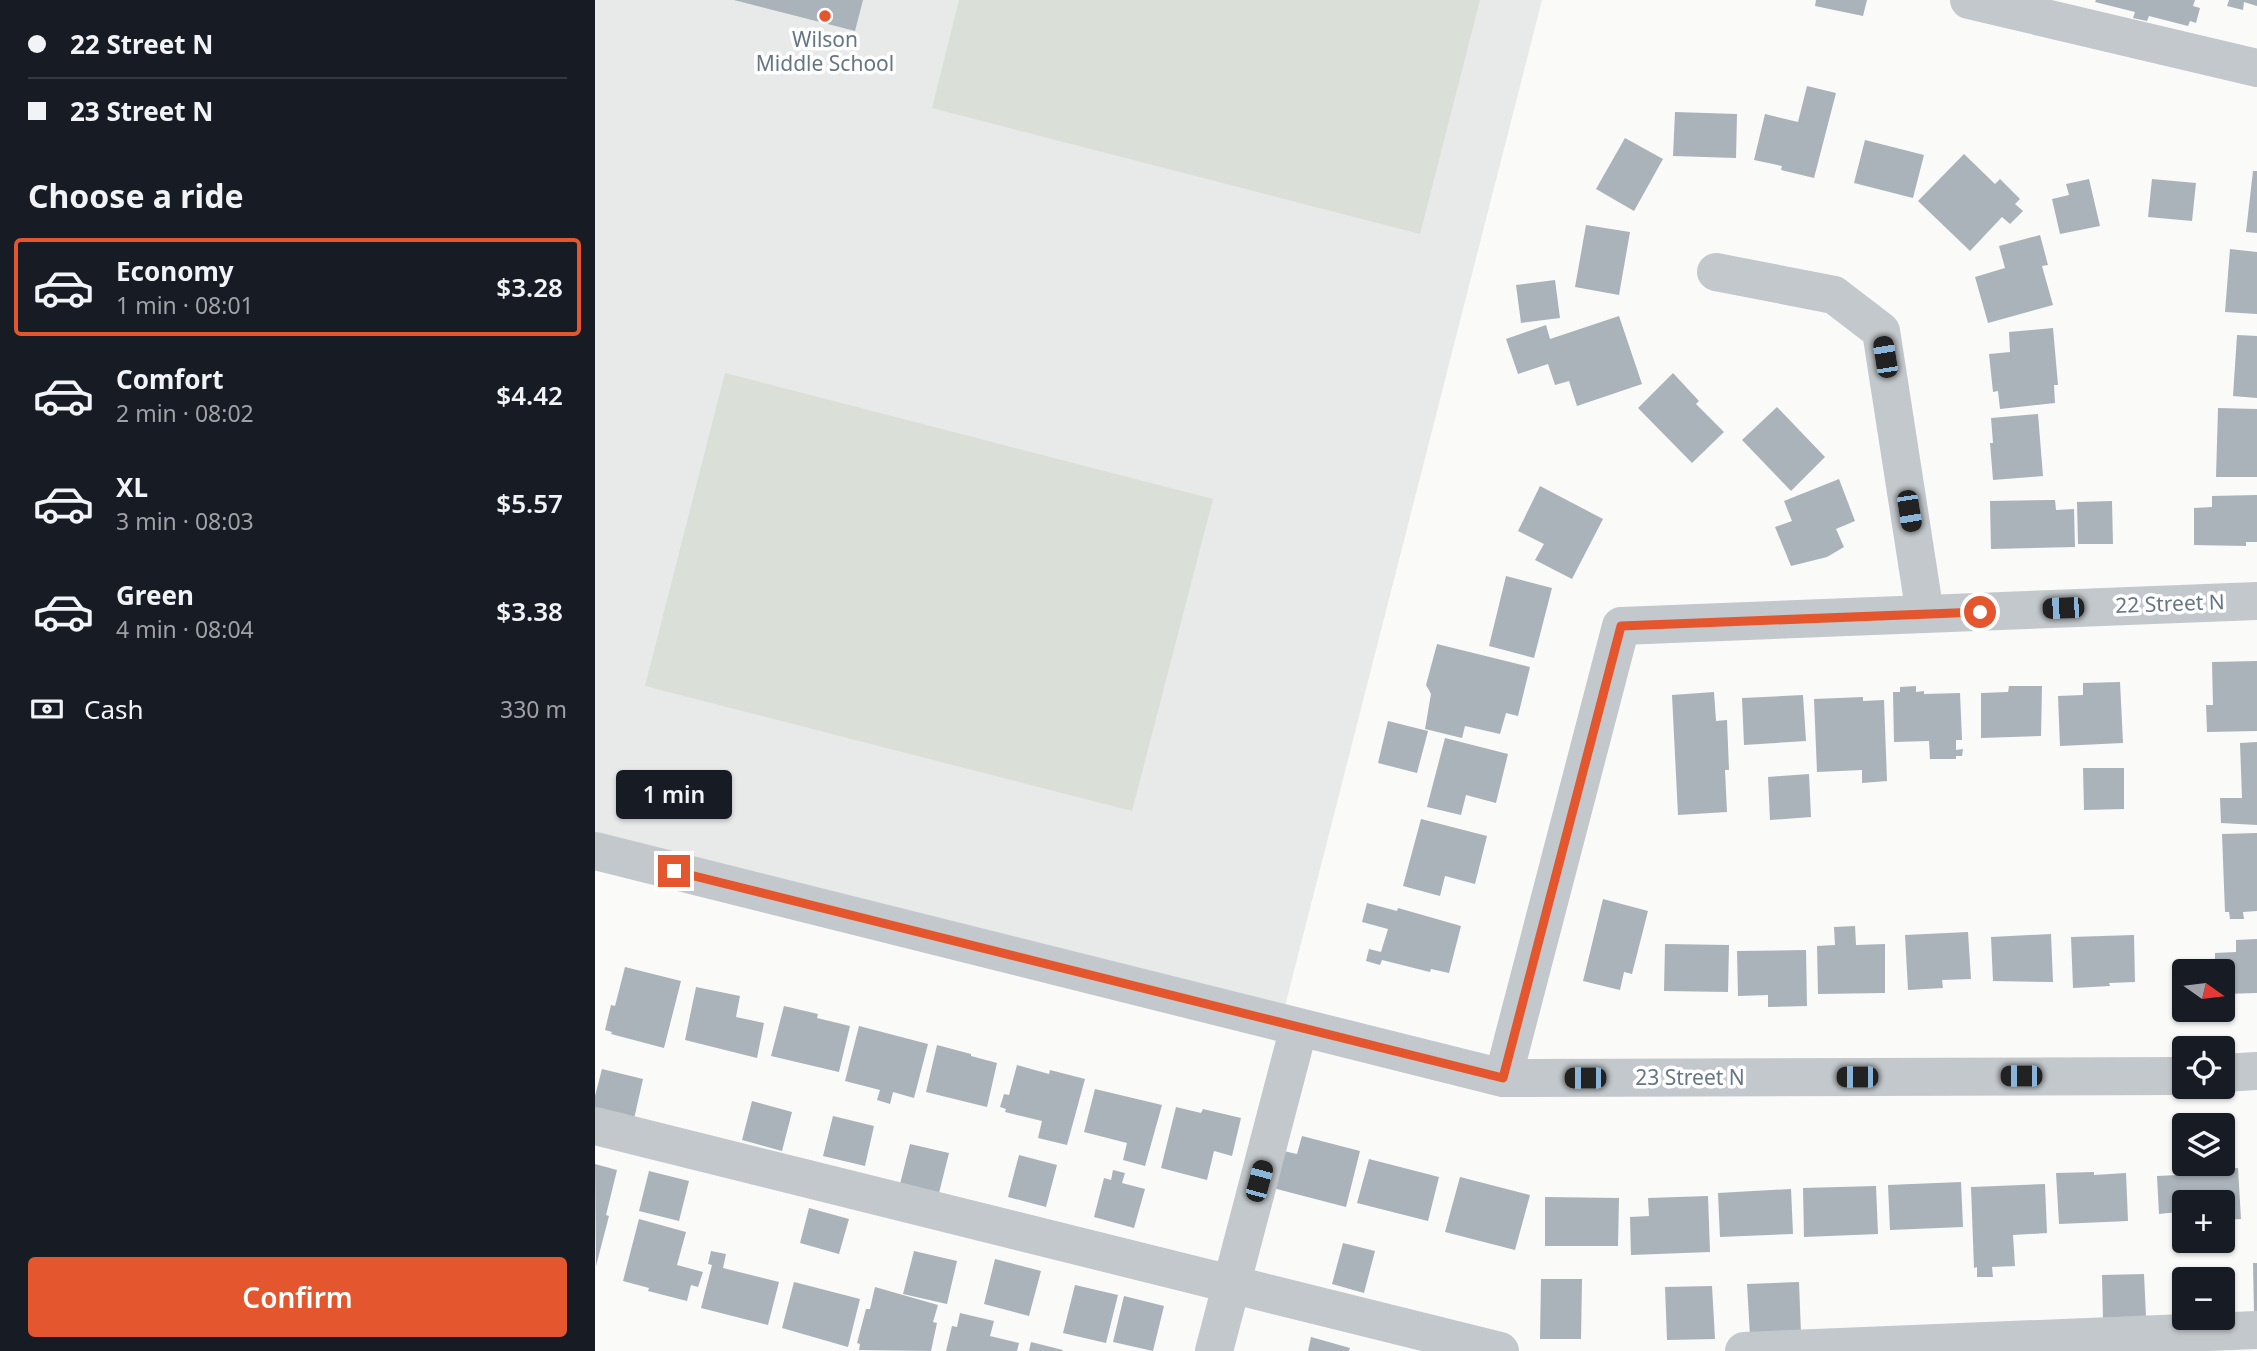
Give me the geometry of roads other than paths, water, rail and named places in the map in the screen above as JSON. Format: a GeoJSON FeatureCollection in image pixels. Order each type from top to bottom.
{"type":"FeatureCollection","features":[{"type":"Feature","properties":{"kind":"street"},"geometry":{"type":"LineString","coordinates":[[1969,0],[2257,68]]}},
{"type":"Feature","properties":{"kind":"street"},"geometry":{"type":"LineString","coordinates":[[1716,272],[1834,295],[1881,331],[1925,614]]}},
{"type":"Feature","properties":{"kind":"street","name":"22 Street N"},"geometry":{"type":"LineString","coordinates":[[1503,1078],[1621,626],[2257,601]]}},
{"type":"Feature","properties":{"kind":"street","name":"23 Street N"},"geometry":{"type":"LineString","coordinates":[[595,851],[1503,1078],[2172,1076]]}},
{"type":"Feature","properties":{"kind":"street"},"geometry":{"type":"LineString","coordinates":[[1214,1351],[1299,1027]]}},
{"type":"Feature","properties":{"kind":"street"},"geometry":{"type":"LineString","coordinates":[[2235,1072],[2257,1071]]}},
{"type":"Feature","properties":{"kind":"street"},"geometry":{"type":"LineString","coordinates":[[595,1126],[1500,1351]]}},
{"type":"Feature","properties":{"kind":"street"},"geometry":{"type":"LineString","coordinates":[[1744,1351],[2257,1330]]}},
{"type":"Feature","properties":{"kind":"place","name":"Wilson Middle School"},"geometry":{"type":"Point","coordinates":[825,16]}}]}
